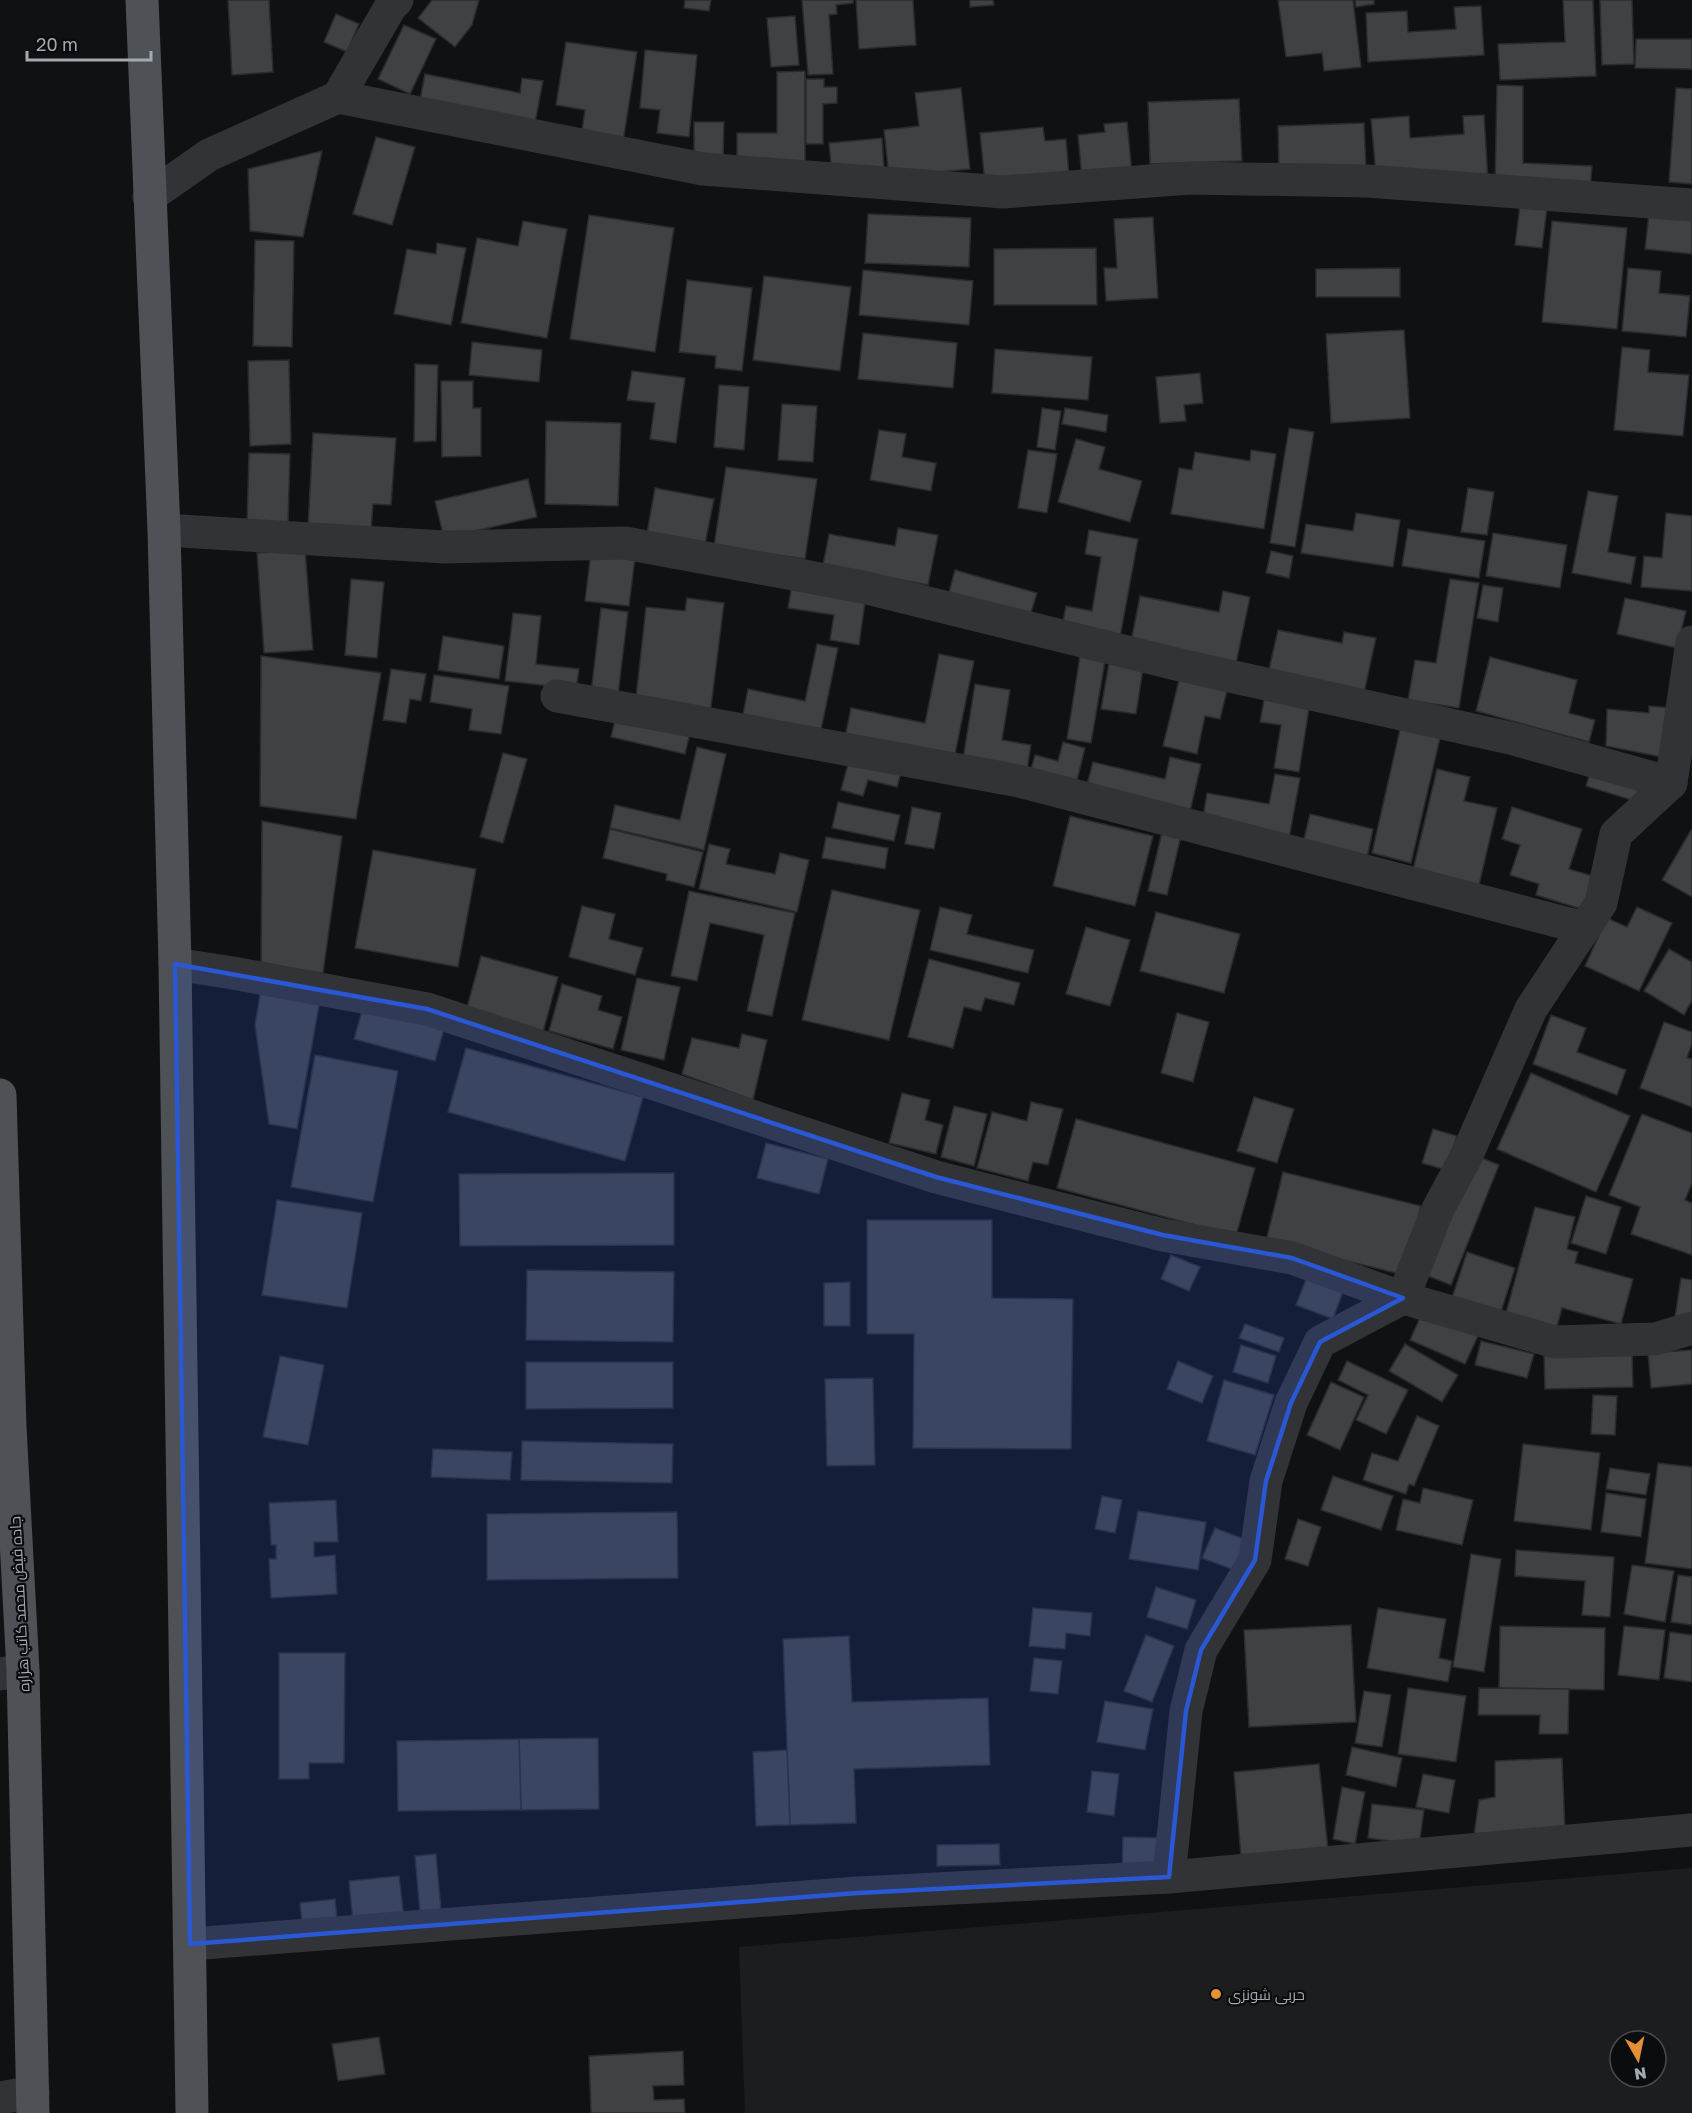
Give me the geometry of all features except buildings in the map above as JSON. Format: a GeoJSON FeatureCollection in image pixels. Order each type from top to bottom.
{"type":"FeatureCollection","features":[{"type":"Feature","properties":{"kind":"main road"},"geometry":{"type":"LineString","coordinates":[[142,0],[164,530],[175,964],[192,2113]]}},
{"type":"Feature","properties":{"kind":"main road","name":"جاده فیض محمد کاتب هزاره"},"geometry":{"type":"LineString","coordinates":[[0,1095],[11,1672],[33,2103]]}},
{"type":"Feature","properties":{"kind":"street"},"geometry":{"type":"LineString","coordinates":[[338,97],[391,6],[397,0]]}},
{"type":"Feature","properties":{"kind":"street"},"geometry":{"type":"LineString","coordinates":[[149,197],[209,154],[338,97],[703,169],[1003,192],[1190,178],[1367,181],[1692,205]]}},
{"type":"Feature","properties":{"kind":"street"},"geometry":{"type":"LineString","coordinates":[[164,530],[445,547],[625,543],[863,586],[1180,665],[1514,739],[1671,783]]}},
{"type":"Feature","properties":{"kind":"street"},"geometry":{"type":"LineString","coordinates":[[1169,1877],[1188,1701],[1202,1650],[1255,1560],[1266,1481],[1291,1403],[1320,1342],[1403,1298],[1438,1209],[1467,1155],[1531,1009],[1601,903],[1616,834],[1671,783],[1692,642]]}},
{"type":"Feature","properties":{"kind":"street"},"geometry":{"type":"LineString","coordinates":[[557,696],[1019,781],[1584,928]]}},
{"type":"Feature","properties":{"kind":"street"},"geometry":{"type":"LineString","coordinates":[[175,964],[427,1009],[936,1177],[1163,1235],[1292,1258],[1403,1298],[1555,1342],[1655,1339],[1692,1328]]}},
{"type":"Feature","properties":{"kind":"street"},"geometry":{"type":"LineString","coordinates":[[190,1944],[858,1893],[1169,1877],[1692,1830]]}},
{"type":"Feature","properties":{"kind":"street"},"geometry":{"type":"LineString","coordinates":[[0,2098],[33,2103]]}},
{"type":"Feature","properties":{"kind":"highlighted area"},"geometry":{"type":"Polygon","coordinates":[[[175,964],[427,1009],[936,1177],[1163,1235],[1292,1258],[1403,1298],[1320,1342],[1291,1403],[1266,1481],[1255,1560],[1201,1650],[1186,1711],[1169,1877],[858,1893],[190,1944],[175,964]]]}},
{"type":"Feature","properties":{"kind":"shaded area","name":"حربی شونزی"},"geometry":{"type":"Polygon","coordinates":[[[1692,1868],[1692,2113],[745,2113],[739,1947],[1692,1868]]]}},
{"type":"Feature","properties":{"kind":"place","name":"حربی شونزی"},"geometry":{"type":"Point","coordinates":[1216,1994]}}]}
